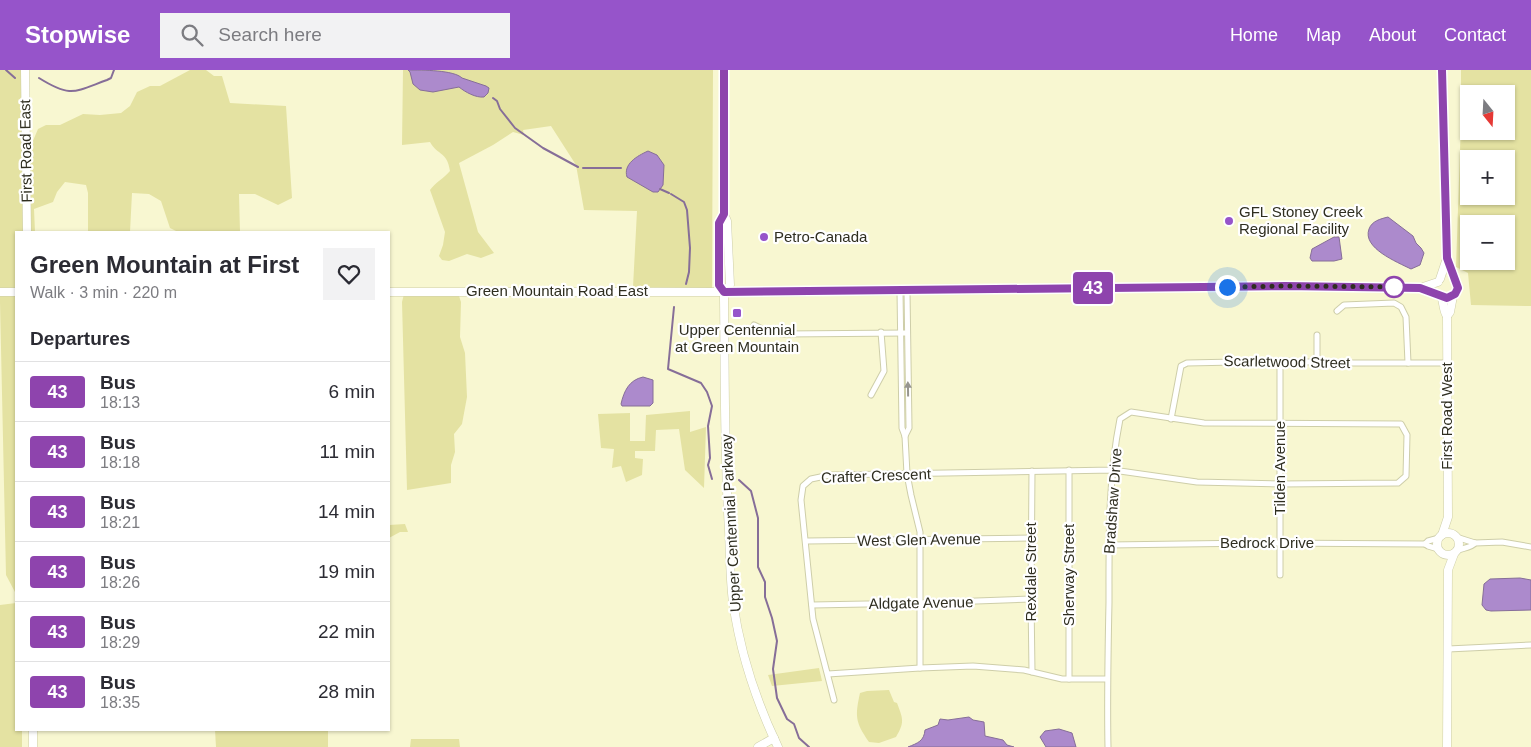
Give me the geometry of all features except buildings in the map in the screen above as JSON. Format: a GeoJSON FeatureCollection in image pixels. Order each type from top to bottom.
{"type":"FeatureCollection","features":[{"type":"Feature","properties":{"kind":"street","name":"First Road East"},"geometry":{"type":"LineString","coordinates":[[25,70],[27,231]]}},
{"type":"Feature","properties":{"kind":"street","name":"Upper Centennial Parkway"},"geometry":{"type":"LineString","coordinates":[[724,70],[724,214],[727,222],[730,285],[724,292],[727,495],[733,600],[744,652],[754,687],[778,747]]}},
{"type":"Feature","properties":{"kind":"street"},"geometry":{"type":"LineString","coordinates":[[1420,288],[1447,298],[1453,296],[1458,288],[1447,258],[1442,70]]}},
{"type":"Feature","properties":{"kind":"street"},"geometry":{"type":"LineString","coordinates":[[1439,295],[1436,288],[1447,258]]}},
{"type":"Feature","properties":{"kind":"street"},"geometry":{"type":"LineString","coordinates":[[1420,288],[1449,276],[1454,279]]}},
{"type":"Feature","properties":{"kind":"street","name":"Green Mountain Road East"},"geometry":{"type":"LineString","coordinates":[[390,292],[904,291],[1285,286],[1420,288]]}},
{"type":"Feature","properties":{"kind":"street"},"geometry":{"type":"LineString","coordinates":[[904,291],[900,332],[902,428],[905,436],[907,474],[917,516],[920,539],[920,668]]}},
{"type":"Feature","properties":{"kind":"street"},"geometry":{"type":"LineString","coordinates":[[904,291],[909,428],[905,436]]}},
{"type":"Feature","properties":{"kind":"street"},"geometry":{"type":"LineString","coordinates":[[0,292],[15,292]]}},
{"type":"Feature","properties":{"kind":"street","name":"First Road West"},"geometry":{"type":"LineString","coordinates":[[1439,295],[1443,301],[1447,316],[1448,516],[1438,541],[1448,570]]}},
{"type":"Feature","properties":{"kind":"street","name":"First Road West"},"geometry":{"type":"LineString","coordinates":[[1447,316],[1450,312],[1453,296]]}},
{"type":"Feature","properties":{"kind":"street"},"geometry":{"type":"LineString","coordinates":[[1337,311],[1344,305],[1394,304],[1401,306],[1406,317],[1408,363]]}},
{"type":"Feature","properties":{"kind":"street"},"geometry":{"type":"LineString","coordinates":[[754,325],[768,332],[783,334],[907,333]]}},
{"type":"Feature","properties":{"kind":"street"},"geometry":{"type":"LineString","coordinates":[[871,395],[884,371],[881,332]]}},
{"type":"Feature","properties":{"kind":"street"},"geometry":{"type":"LineString","coordinates":[[1317,334],[1317,362]]}},
{"type":"Feature","properties":{"kind":"street","name":"Scarletwood Street"},"geometry":{"type":"LineString","coordinates":[[1171,419],[1181,366],[1187,363],[1280,361],[1447,363]]}},
{"type":"Feature","properties":{"kind":"street","name":"Tilden Avenue"},"geometry":{"type":"LineString","coordinates":[[1280,361],[1280,575]]}},
{"type":"Feature","properties":{"kind":"street","name":"Bradshaw Drive"},"geometry":{"type":"LineString","coordinates":[[1108,747],[1108,545],[1113,470],[1120,419],[1131,412],[1204,423],[1401,424],[1407,435],[1406,476],[1398,483],[1280,484]]}},
{"type":"Feature","properties":{"kind":"street","name":"Sherway Street"},"geometry":{"type":"LineString","coordinates":[[1069,470],[1069,679]]}},
{"type":"Feature","properties":{"kind":"street","name":"Crafter Crescent"},"geometry":{"type":"LineString","coordinates":[[834,700],[816,633],[801,500],[803,486],[811,479],[830,475],[1113,470],[1197,482],[1280,484]]}},
{"type":"Feature","properties":{"kind":"street","name":"Rexdale Street"},"geometry":{"type":"LineString","coordinates":[[1032,471],[1030,538],[1032,672]]}},
{"type":"Feature","properties":{"kind":"street","name":"First Road West"},"geometry":{"type":"LineString","coordinates":[[1447,747],[1448,570],[1459,544],[1454,536],[1448,516]]}},
{"type":"Feature","properties":{"kind":"street"},"geometry":{"type":"LineString","coordinates":[[1441,536],[1446,534],[1475,543],[1502,542],[1531,548]]}},
{"type":"Feature","properties":{"kind":"street","name":"Bedrock Drive"},"geometry":{"type":"LineString","coordinates":[[1108,545],[1425,544],[1441,536]]}},
{"type":"Feature","properties":{"kind":"street","name":"West Glen Avenue"},"geometry":{"type":"LineString","coordinates":[[806,542],[1030,538]]}},
{"type":"Feature","properties":{"kind":"street"},"geometry":{"type":"LineString","coordinates":[[1440,551],[1450,555],[1462,548],[1473,546],[1475,543]]}},
{"type":"Feature","properties":{"kind":"street","name":"Bedrock Drive"},"geometry":{"type":"LineString","coordinates":[[1425,544],[1440,551]]}},
{"type":"Feature","properties":{"kind":"street","name":"Aldgate Avenue"},"geometry":{"type":"LineString","coordinates":[[812,605],[1031,599]]}},
{"type":"Feature","properties":{"kind":"street"},"geometry":{"type":"LineString","coordinates":[[1448,649],[1531,645]]}},
{"type":"Feature","properties":{"kind":"street"},"geometry":{"type":"LineString","coordinates":[[828,674],[920,668],[992,667],[1069,679],[1107,679]]}},
{"type":"Feature","properties":{"kind":"street"},"geometry":{"type":"LineString","coordinates":[[33,731],[34,747]]}},
{"type":"Feature","properties":{"kind":"street"},"geometry":{"type":"LineString","coordinates":[[758,747],[774,738]]}},
{"type":"Feature","properties":{"kind":"shaded area"},"geometry":{"type":"Polygon","coordinates":[[[0,70],[24,70],[24,162],[38,129],[46,125],[60,125],[83,114],[121,113],[130,106],[137,92],[150,86],[160,86],[190,70],[206,70],[214,76],[222,76],[230,103],[286,106],[292,198],[278,205],[255,194],[239,194],[240,231],[176,231],[170,228],[161,201],[149,194],[132,193],[130,231],[88,231],[88,193],[86,185],[65,182],[57,192],[53,202],[34,209],[35,231],[15,231],[15,592],[6,575],[0,302],[0,70]]]}},
{"type":"Feature","properties":{"kind":"shaded area"},"geometry":{"type":"Polygon","coordinates":[[[403,70],[713,70],[712,288],[633,287],[637,211],[584,210],[576,165],[551,126],[523,130],[524,135],[513,132],[459,163],[478,232],[494,253],[481,258],[467,254],[449,261],[442,260],[439,256],[445,232],[430,190],[450,171],[449,165],[447,160],[430,142],[402,145],[403,70]]]}},
{"type":"Feature","properties":{"kind":"shaded area"},"geometry":{"type":"Polygon","coordinates":[[[408,70],[452,73],[486,86],[489,88],[488,93],[484,97],[478,97],[467,93],[459,87],[433,92],[420,90],[413,84],[408,70]]]}},
{"type":"Feature","properties":{"kind":"shaded area"},"geometry":{"type":"Polygon","coordinates":[[[1461,70],[1531,70],[1531,306],[1471,305],[1468,273],[1462,270],[1515,270],[1515,215],[1460,215],[1460,269],[1456,267],[1460,150],[1460,205],[1515,205],[1515,150],[1460,150],[1460,140],[1515,140],[1515,85],[1461,85],[1461,70]]]}},
{"type":"Feature","properties":{"kind":"shaded area"},"geometry":{"type":"Polygon","coordinates":[[[648,151],[657,155],[664,165],[663,185],[658,192],[653,192],[627,177],[626,172],[629,164],[635,158],[648,151]]]}},
{"type":"Feature","properties":{"kind":"shaded area"},"geometry":{"type":"Polygon","coordinates":[[[1388,217],[1413,236],[1421,248],[1424,253],[1420,265],[1411,269],[1382,254],[1371,242],[1368,236],[1370,226],[1388,217]]]}},
{"type":"Feature","properties":{"kind":"shaded area"},"geometry":{"type":"Polygon","coordinates":[[[1334,237],[1339,237],[1342,259],[1312,261],[1310,258],[1312,249],[1334,237]]]}},
{"type":"Feature","properties":{"kind":"shaded area"},"geometry":{"type":"Polygon","coordinates":[[[457,290],[461,302],[460,337],[465,353],[467,397],[462,424],[454,434],[455,452],[451,465],[451,483],[407,490],[402,302],[404,294],[457,290]]]}},
{"type":"Feature","properties":{"kind":"shaded area"},"geometry":{"type":"Polygon","coordinates":[[[643,377],[653,380],[653,403],[650,406],[622,406],[622,399],[628,387],[638,378],[643,377]]]}},
{"type":"Feature","properties":{"kind":"shaded area"},"geometry":{"type":"Polygon","coordinates":[[[690,411],[690,432],[706,427],[704,488],[685,470],[679,429],[656,430],[655,451],[635,451],[635,458],[643,459],[642,475],[626,482],[621,466],[612,468],[614,449],[601,448],[598,414],[630,413],[630,441],[645,441],[646,415],[690,411]]]}},
{"type":"Feature","properties":{"kind":"shaded area"},"geometry":{"type":"Polygon","coordinates":[[[405,524],[408,532],[400,532],[390,537],[390,525],[405,524]]]}},
{"type":"Feature","properties":{"kind":"shaded area"},"geometry":{"type":"Polygon","coordinates":[[[1520,578],[1531,580],[1531,610],[1486,610],[1482,605],[1484,584],[1490,579],[1520,578]]]}},
{"type":"Feature","properties":{"kind":"shaded area"},"geometry":{"type":"Polygon","coordinates":[[[15,603],[15,731],[22,731],[22,747],[0,747],[0,605],[15,603]]]}},
{"type":"Feature","properties":{"kind":"shaded area"},"geometry":{"type":"Polygon","coordinates":[[[819,668],[822,681],[772,686],[768,675],[819,668]]]}},
{"type":"Feature","properties":{"kind":"shaded area"},"geometry":{"type":"Polygon","coordinates":[[[889,690],[901,713],[901,728],[896,737],[879,743],[869,742],[857,719],[860,693],[889,690]]]}},
{"type":"Feature","properties":{"kind":"shaded area"},"geometry":{"type":"Polygon","coordinates":[[[969,717],[973,720],[984,722],[985,736],[1003,740],[1007,745],[1014,747],[908,747],[920,741],[925,730],[938,725],[940,719],[948,720],[969,717]]]}},
{"type":"Feature","properties":{"kind":"shaded area"},"geometry":{"type":"Polygon","coordinates":[[[1059,729],[1072,733],[1076,747],[1046,747],[1040,737],[1045,731],[1059,729]]]}},
{"type":"Feature","properties":{"kind":"shaded area"},"geometry":{"type":"Polygon","coordinates":[[[215,731],[328,731],[328,747],[216,747],[215,731]]]}},
{"type":"Feature","properties":{"kind":"shaded area"},"geometry":{"type":"Polygon","coordinates":[[[411,739],[459,739],[460,747],[410,747],[411,739]]]}},
{"type":"Feature","properties":{"kind":"waterway"},"geometry":{"type":"LineString","coordinates":[[6,70],[15,78]]}},
{"type":"Feature","properties":{"kind":"waterway"},"geometry":{"type":"LineString","coordinates":[[39,78],[58,88],[73,91],[87,88],[111,78],[114,70]]}},
{"type":"Feature","properties":{"kind":"waterway"},"geometry":{"type":"LineString","coordinates":[[493,98],[515,128],[543,148],[578,167]]}},
{"type":"Feature","properties":{"kind":"waterway"},"geometry":{"type":"LineString","coordinates":[[583,168],[621,168]]}},
{"type":"Feature","properties":{"kind":"waterway"},"geometry":{"type":"LineString","coordinates":[[660,189],[669,193]]}},
{"type":"Feature","properties":{"kind":"waterway"},"geometry":{"type":"LineString","coordinates":[[671,194],[684,202],[687,210],[690,248],[689,272],[686,284]]}},
{"type":"Feature","properties":{"kind":"waterway"},"geometry":{"type":"LineString","coordinates":[[674,307],[668,369],[701,383],[707,392],[712,406],[708,426],[710,458],[708,465],[712,479]]}},
{"type":"Feature","properties":{"kind":"waterway"},"geometry":{"type":"LineString","coordinates":[[739,480],[751,491],[758,518],[758,567],[765,582],[765,597],[777,641],[773,669],[777,698],[787,719],[794,724],[799,738],[809,747]]}},
{"type":"Feature","properties":{"kind":"bus line","name":"43"},"geometry":{"type":"LineString","coordinates":[[724,70],[724,214],[719,223],[719,285],[724,292],[1285,286],[1420,288],[1450,298],[1457,291],[1458,285],[1447,258],[1442,70]]}},
{"type":"Feature","properties":{"kind":"place","name":"GFL Stoney Creek Regional Facility"},"geometry":{"type":"Point","coordinates":[1229,221]}},
{"type":"Feature","properties":{"kind":"place","name":"Petro-Canada"},"geometry":{"type":"Point","coordinates":[764,237]}},
{"type":"Feature","properties":{"kind":"place","name":"Upper Centennial at Green Mountain"},"geometry":{"type":"Point","coordinates":[737,313]}},
{"type":"Feature","properties":{"kind":"route"},"geometry":{"type":"LineString","coordinates":[[1227,287],[1285,286],[1401,287],[1394,287]]}}]}
